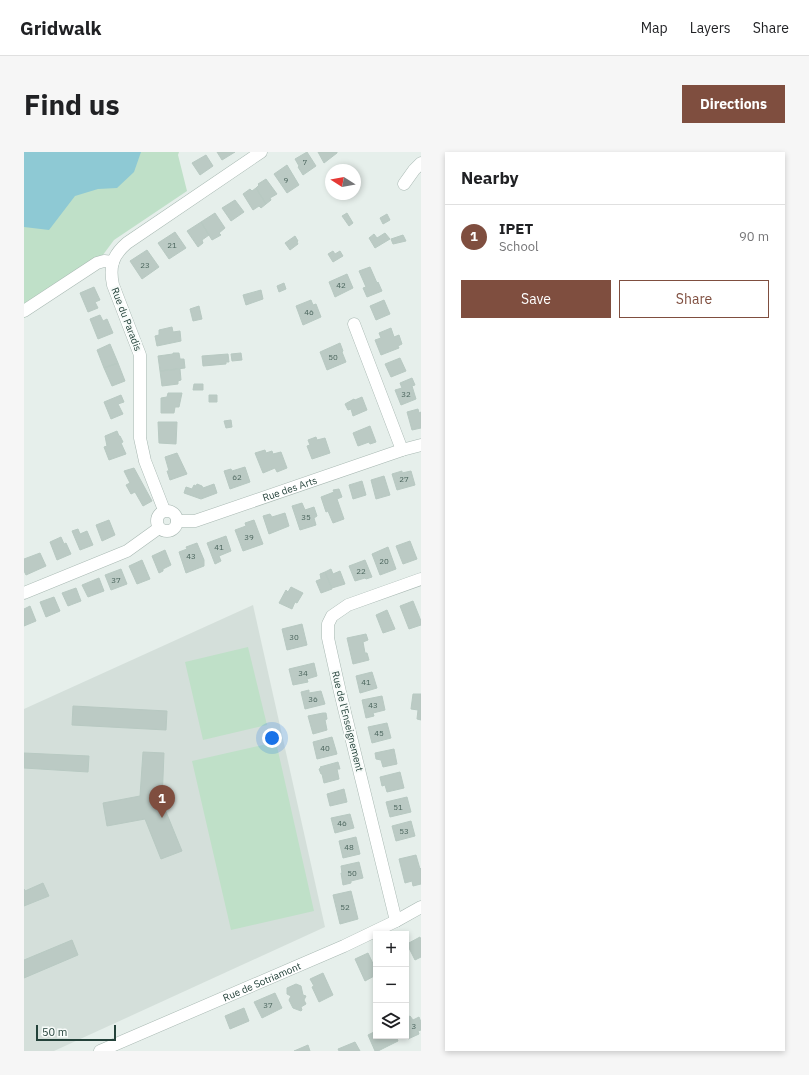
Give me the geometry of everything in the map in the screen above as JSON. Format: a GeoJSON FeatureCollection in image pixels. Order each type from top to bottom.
{"type":"FeatureCollection","features":[{"type":"Feature","properties":{"kind":"street"},"geometry":{"type":"LineString","coordinates":[[24,311],[97,262],[113,262],[118,251],[127,243],[261,152]]}},
{"type":"Feature","properties":{"kind":"street"},"geometry":{"type":"LineString","coordinates":[[404,184],[421,163]]}},
{"type":"Feature","properties":{"kind":"street","name":"Rue du Paradis"},"geometry":{"type":"LineString","coordinates":[[113,262],[111,274],[114,285],[140,355],[140,438],[145,461],[164,510],[168,510],[175,514],[177,521]]}},
{"type":"Feature","properties":{"kind":"street"},"geometry":{"type":"LineString","coordinates":[[354,324],[402,450]]}},
{"type":"Feature","properties":{"kind":"street","name":"Rue des Arts"},"geometry":{"type":"LineString","coordinates":[[177,521],[195,521],[402,450],[421,445]]}},
{"type":"Feature","properties":{"kind":"street"},"geometry":{"type":"LineString","coordinates":[[164,510],[158,514],[156,519],[156,523],[159,528],[166,531],[172,530],[177,521]]}},
{"type":"Feature","properties":{"kind":"street"},"geometry":{"type":"LineString","coordinates":[[24,593],[127,551],[159,528]]}},
{"type":"Feature","properties":{"kind":"street","name":"Rue de l'Enseignement"},"geometry":{"type":"LineString","coordinates":[[396,921],[340,692],[328,638],[328,624],[332,616],[348,605],[421,579]]}},
{"type":"Feature","properties":{"kind":"street","name":"Rue de Sotriamont"},"geometry":{"type":"LineString","coordinates":[[100,1051],[344,946],[396,921],[421,906]]}},
{"type":"Feature","properties":{"kind":"shaded area"},"geometry":{"type":"Polygon","coordinates":[[[253,605],[325,927],[54,1051],[24,1051],[24,709],[253,605]]]}},
{"type":"Feature","properties":{"kind":"green space"},"geometry":{"type":"Polygon","coordinates":[[[24,152],[179,152],[178,155],[187,191],[114,240],[94,267],[24,318],[24,152]]]}},
{"type":"Feature","properties":{"kind":"green space"},"geometry":{"type":"Polygon","coordinates":[[[248,647],[267,725],[203,740],[185,662],[248,647]]]}},
{"type":"Feature","properties":{"kind":"green space"},"geometry":{"type":"Polygon","coordinates":[[[276,742],[314,911],[231,930],[192,761],[276,742]]]}},
{"type":"Feature","properties":{"kind":"water"},"geometry":{"type":"Polygon","coordinates":[[[24,152],[141,152],[134,172],[117,188],[98,189],[75,196],[49,230],[24,227],[24,152]]]}},
{"type":"Feature","properties":{"kind":"building"},"geometry":{"type":"Polygon","coordinates":[[[217,152],[235,152],[222,160],[217,152]]]}},
{"type":"Feature","properties":{"kind":"building"},"geometry":{"type":"Polygon","coordinates":[[[307,152],[316,166],[303,175],[295,159],[307,152]]]}},
{"type":"Feature","properties":{"kind":"building"},"geometry":{"type":"Polygon","coordinates":[[[318,152],[337,152],[337,153],[324,163],[318,152]]]}},
{"type":"Feature","properties":{"kind":"building"},"geometry":{"type":"Polygon","coordinates":[[[206,155],[213,166],[200,175],[192,163],[206,155]]]}},
{"type":"Feature","properties":{"kind":"building"},"geometry":{"type":"Polygon","coordinates":[[[287,165],[299,185],[287,193],[274,174],[287,165]]]}},
{"type":"Feature","properties":{"kind":"building"},"geometry":{"type":"Polygon","coordinates":[[[266,179],[277,194],[270,198],[271,200],[266,204],[256,188],[259,185],[258,184],[266,179]]]}},
{"type":"Feature","properties":{"kind":"building"},"geometry":{"type":"Polygon","coordinates":[[[256,188],[266,204],[261,208],[259,206],[253,210],[243,194],[250,189],[252,191],[256,188]]]}},
{"type":"Feature","properties":{"kind":"building"},"geometry":{"type":"Polygon","coordinates":[[[235,200],[244,212],[231,221],[222,208],[235,200]]]}},
{"type":"Feature","properties":{"kind":"building"},"geometry":{"type":"Polygon","coordinates":[[[215,213],[225,228],[219,233],[221,235],[212,240],[201,222],[215,213]]]}},
{"type":"Feature","properties":{"kind":"building"},"geometry":{"type":"Polygon","coordinates":[[[347,213],[353,223],[349,226],[342,216],[347,213]]]}},
{"type":"Feature","properties":{"kind":"building"},"geometry":{"type":"Polygon","coordinates":[[[387,214],[390,220],[383,224],[380,218],[387,214]]]}},
{"type":"Feature","properties":{"kind":"building"},"geometry":{"type":"Polygon","coordinates":[[[201,222],[209,235],[202,240],[203,243],[198,247],[187,231],[201,222]]]}},
{"type":"Feature","properties":{"kind":"building"},"geometry":{"type":"Polygon","coordinates":[[[175,232],[186,248],[169,259],[158,243],[175,232]]]}},
{"type":"Feature","properties":{"kind":"building"},"geometry":{"type":"Polygon","coordinates":[[[385,233],[390,239],[375,248],[369,238],[374,234],[377,238],[385,233]]]}},
{"type":"Feature","properties":{"kind":"building"},"geometry":{"type":"Polygon","coordinates":[[[403,235],[406,241],[393,244],[391,239],[403,235]]]}},
{"type":"Feature","properties":{"kind":"building"},"geometry":{"type":"Polygon","coordinates":[[[295,236],[298,244],[290,250],[285,243],[295,236]]]}},
{"type":"Feature","properties":{"kind":"building"},"geometry":{"type":"Polygon","coordinates":[[[147,250],[159,267],[142,279],[130,261],[147,250]]]}},
{"type":"Feature","properties":{"kind":"building"},"geometry":{"type":"Polygon","coordinates":[[[333,251],[335,254],[340,251],[343,256],[333,262],[328,254],[333,251]]]}},
{"type":"Feature","properties":{"kind":"building"},"geometry":{"type":"Polygon","coordinates":[[[370,267],[382,291],[367,297],[363,288],[366,287],[359,271],[370,267]]]}},
{"type":"Feature","properties":{"kind":"building"},"geometry":{"type":"Polygon","coordinates":[[[347,274],[353,288],[335,297],[329,282],[347,274]]]}},
{"type":"Feature","properties":{"kind":"building"},"geometry":{"type":"Polygon","coordinates":[[[284,283],[286,289],[279,292],[277,286],[284,283]]]}},
{"type":"Feature","properties":{"kind":"building"},"geometry":{"type":"Polygon","coordinates":[[[94,287],[100,300],[95,302],[98,308],[88,312],[80,293],[94,287]]]}},
{"type":"Feature","properties":{"kind":"building"},"geometry":{"type":"Polygon","coordinates":[[[261,290],[263,299],[246,305],[243,295],[261,290]]]}},
{"type":"Feature","properties":{"kind":"building"},"geometry":{"type":"Polygon","coordinates":[[[311,300],[313,305],[316,304],[321,317],[303,325],[296,306],[311,300]]]}},
{"type":"Feature","properties":{"kind":"building"},"geometry":{"type":"Polygon","coordinates":[[[384,300],[390,314],[376,320],[370,306],[384,300]]]}},
{"type":"Feature","properties":{"kind":"building"},"geometry":{"type":"Polygon","coordinates":[[[199,306],[202,319],[193,321],[190,309],[199,306]]]}},
{"type":"Feature","properties":{"kind":"building"},"geometry":{"type":"Polygon","coordinates":[[[100,315],[103,321],[107,319],[113,333],[98,339],[90,319],[100,315]]]}},
{"type":"Feature","properties":{"kind":"building"},"geometry":{"type":"Polygon","coordinates":[[[172,327],[173,332],[180,331],[181,341],[157,346],[155,336],[159,335],[159,330],[172,327]]]}},
{"type":"Feature","properties":{"kind":"building"},"geometry":{"type":"Polygon","coordinates":[[[391,328],[394,337],[399,335],[402,344],[398,346],[399,348],[381,355],[375,340],[381,338],[379,333],[391,328]]]}},
{"type":"Feature","properties":{"kind":"building"},"geometry":{"type":"Polygon","coordinates":[[[340,343],[346,362],[327,370],[320,352],[340,343]]]}},
{"type":"Feature","properties":{"kind":"building"},"geometry":{"type":"Polygon","coordinates":[[[110,344],[118,363],[104,368],[97,350],[110,344]]]}},
{"type":"Feature","properties":{"kind":"building"},"geometry":{"type":"Polygon","coordinates":[[[179,353],[180,359],[184,359],[185,368],[160,371],[158,356],[179,353]]]}},
{"type":"Feature","properties":{"kind":"building"},"geometry":{"type":"Polygon","coordinates":[[[241,353],[242,360],[232,361],[231,354],[241,353]]]}},
{"type":"Feature","properties":{"kind":"building"},"geometry":{"type":"Polygon","coordinates":[[[228,354],[229,362],[226,362],[226,364],[203,366],[202,356],[228,354]]]}},
{"type":"Feature","properties":{"kind":"building"},"geometry":{"type":"Polygon","coordinates":[[[400,358],[406,371],[391,377],[385,364],[400,358]]]}},
{"type":"Feature","properties":{"kind":"building"},"geometry":{"type":"Polygon","coordinates":[[[118,363],[125,381],[112,386],[104,368],[118,363]]]}},
{"type":"Feature","properties":{"kind":"building"},"geometry":{"type":"Polygon","coordinates":[[[180,369],[181,380],[178,381],[178,384],[162,386],[160,371],[180,369]]]}},
{"type":"Feature","properties":{"kind":"building"},"geometry":{"type":"Polygon","coordinates":[[[412,378],[415,385],[412,386],[416,399],[401,405],[395,390],[402,388],[400,383],[412,378]]]}},
{"type":"Feature","properties":{"kind":"building"},"geometry":{"type":"Polygon","coordinates":[[[194,384],[203,384],[203,390],[193,390],[194,384]]]}},
{"type":"Feature","properties":{"kind":"building"},"geometry":{"type":"Polygon","coordinates":[[[168,393],[182,393],[179,407],[175,407],[174,413],[161,413],[161,398],[167,397],[168,393]]]}},
{"type":"Feature","properties":{"kind":"building"},"geometry":{"type":"Polygon","coordinates":[[[121,395],[124,402],[118,404],[123,414],[111,419],[104,402],[121,395]]]}},
{"type":"Feature","properties":{"kind":"building"},"geometry":{"type":"Polygon","coordinates":[[[209,395],[217,395],[217,402],[209,402],[209,395]]]}},
{"type":"Feature","properties":{"kind":"building"},"geometry":{"type":"Polygon","coordinates":[[[362,397],[367,410],[353,416],[351,409],[348,410],[345,404],[362,397]]]}},
{"type":"Feature","properties":{"kind":"building"},"geometry":{"type":"Polygon","coordinates":[[[418,409],[419,413],[421,412],[421,428],[412,430],[407,412],[418,409]]]}},
{"type":"Feature","properties":{"kind":"building"},"geometry":{"type":"Polygon","coordinates":[[[231,420],[232,427],[226,428],[224,421],[231,420]]]}},
{"type":"Feature","properties":{"kind":"building"},"geometry":{"type":"Polygon","coordinates":[[[158,422],[177,422],[176,444],[159,443],[158,422]]]}},
{"type":"Feature","properties":{"kind":"building"},"geometry":{"type":"Polygon","coordinates":[[[370,426],[376,442],[370,444],[369,442],[358,446],[353,433],[370,426]]]}},
{"type":"Feature","properties":{"kind":"building"},"geometry":{"type":"Polygon","coordinates":[[[117,431],[123,442],[121,443],[126,454],[109,460],[104,447],[107,446],[105,436],[117,431]]]}},
{"type":"Feature","properties":{"kind":"building"},"geometry":{"type":"Polygon","coordinates":[[[316,437],[317,440],[325,438],[330,453],[312,459],[307,446],[310,445],[308,440],[316,437]]]}},
{"type":"Feature","properties":{"kind":"building"},"geometry":{"type":"Polygon","coordinates":[[[265,450],[266,453],[272,451],[273,454],[281,452],[287,468],[277,472],[275,468],[263,473],[255,453],[265,450]]]}},
{"type":"Feature","properties":{"kind":"building"},"geometry":{"type":"Polygon","coordinates":[[[177,453],[187,474],[170,480],[165,457],[177,453]]]}},
{"type":"Feature","properties":{"kind":"building"},"geometry":{"type":"Polygon","coordinates":[[[245,467],[250,482],[230,489],[224,471],[231,469],[232,471],[245,467]]]}},
{"type":"Feature","properties":{"kind":"building"},"geometry":{"type":"Polygon","coordinates":[[[134,468],[152,501],[143,506],[135,492],[131,494],[126,485],[130,483],[124,471],[134,468]]]}},
{"type":"Feature","properties":{"kind":"building"},"geometry":{"type":"Polygon","coordinates":[[[402,471],[402,473],[411,471],[415,485],[397,490],[392,474],[402,471]]]}},
{"type":"Feature","properties":{"kind":"building"},"geometry":{"type":"Polygon","coordinates":[[[384,476],[390,495],[376,499],[371,480],[384,476]]]}},
{"type":"Feature","properties":{"kind":"building"},"geometry":{"type":"Polygon","coordinates":[[[362,481],[366,495],[353,499],[349,485],[362,481]]]}},
{"type":"Feature","properties":{"kind":"building"},"geometry":{"type":"Polygon","coordinates":[[[197,484],[203,488],[214,484],[217,493],[201,499],[184,493],[186,487],[192,489],[194,485],[196,486],[197,484]]]}},
{"type":"Feature","properties":{"kind":"building"},"geometry":{"type":"Polygon","coordinates":[[[339,489],[342,497],[337,499],[344,519],[333,523],[328,511],[326,512],[321,497],[334,492],[333,490],[339,489]]]}},
{"type":"Feature","properties":{"kind":"building"},"geometry":{"type":"Polygon","coordinates":[[[302,503],[305,510],[314,507],[317,516],[314,518],[316,525],[300,530],[292,506],[302,503]]]}},
{"type":"Feature","properties":{"kind":"building"},"geometry":{"type":"Polygon","coordinates":[[[285,513],[289,526],[269,534],[263,516],[270,514],[272,517],[285,513]]]}},
{"type":"Feature","properties":{"kind":"building"},"geometry":{"type":"Polygon","coordinates":[[[109,520],[115,535],[102,541],[96,525],[109,520]]]}},
{"type":"Feature","properties":{"kind":"building"},"geometry":{"type":"Polygon","coordinates":[[[254,520],[263,544],[243,551],[235,530],[246,526],[245,523],[254,520]]]}},
{"type":"Feature","properties":{"kind":"building"},"geometry":{"type":"Polygon","coordinates":[[[78,529],[80,534],[87,531],[93,545],[80,550],[72,531],[78,529]]]}},
{"type":"Feature","properties":{"kind":"building"},"geometry":{"type":"Polygon","coordinates":[[[226,536],[231,551],[219,556],[221,561],[215,564],[207,543],[226,536]]]}},
{"type":"Feature","properties":{"kind":"building"},"geometry":{"type":"Polygon","coordinates":[[[61,537],[64,544],[66,543],[71,554],[57,560],[50,542],[61,537]]]}},
{"type":"Feature","properties":{"kind":"building"},"geometry":{"type":"Polygon","coordinates":[[[410,541],[417,559],[403,564],[396,546],[410,541]]]}},
{"type":"Feature","properties":{"kind":"building"},"geometry":{"type":"Polygon","coordinates":[[[197,543],[204,560],[204,566],[186,573],[179,552],[187,549],[186,547],[197,543]]]}},
{"type":"Feature","properties":{"kind":"building"},"geometry":{"type":"Polygon","coordinates":[[[388,547],[396,569],[380,575],[372,554],[388,547]]]}},
{"type":"Feature","properties":{"kind":"building"},"geometry":{"type":"Polygon","coordinates":[[[165,550],[171,565],[159,573],[152,556],[165,550]]]}},
{"type":"Feature","properties":{"kind":"building"},"geometry":{"type":"Polygon","coordinates":[[[40,553],[46,566],[26,575],[24,571],[24,559],[40,553]]]}},
{"type":"Feature","properties":{"kind":"building"},"geometry":{"type":"Polygon","coordinates":[[[142,560],[150,579],[137,584],[129,566],[142,560]]]}},
{"type":"Feature","properties":{"kind":"building"},"geometry":{"type":"Polygon","coordinates":[[[365,560],[372,577],[355,581],[349,566],[365,560]]]}},
{"type":"Feature","properties":{"kind":"building"},"geometry":{"type":"Polygon","coordinates":[[[121,569],[127,584],[111,590],[105,575],[121,569]]]}},
{"type":"Feature","properties":{"kind":"building"},"geometry":{"type":"Polygon","coordinates":[[[331,569],[333,574],[340,571],[345,584],[332,588],[325,572],[331,569]]]}},
{"type":"Feature","properties":{"kind":"building"},"geometry":{"type":"Polygon","coordinates":[[[325,572],[332,589],[321,593],[316,581],[321,579],[320,574],[325,572]]]}},
{"type":"Feature","properties":{"kind":"building"},"geometry":{"type":"Polygon","coordinates":[[[99,578],[104,591],[88,597],[82,585],[99,578]]]}},
{"type":"Feature","properties":{"kind":"building"},"geometry":{"type":"Polygon","coordinates":[[[291,587],[303,593],[297,603],[295,602],[292,609],[279,603],[286,590],[288,592],[291,587]]]}},
{"type":"Feature","properties":{"kind":"building"},"geometry":{"type":"Polygon","coordinates":[[[76,588],[81,601],[68,606],[62,593],[76,588]]]}},
{"type":"Feature","properties":{"kind":"building"},"geometry":{"type":"Polygon","coordinates":[[[54,597],[60,611],[46,617],[40,602],[54,597]]]}},
{"type":"Feature","properties":{"kind":"building"},"geometry":{"type":"Polygon","coordinates":[[[413,601],[421,621],[421,625],[409,629],[400,606],[413,601]]]}},
{"type":"Feature","properties":{"kind":"building"},"geometry":{"type":"Polygon","coordinates":[[[30,606],[36,621],[24,626],[24,609],[30,606]]]}},
{"type":"Feature","properties":{"kind":"building"},"geometry":{"type":"Polygon","coordinates":[[[387,610],[395,629],[383,633],[376,615],[387,610]]]}},
{"type":"Feature","properties":{"kind":"building"},"geometry":{"type":"Polygon","coordinates":[[[302,624],[307,645],[287,650],[282,629],[302,624]]]}},
{"type":"Feature","properties":{"kind":"building"},"geometry":{"type":"Polygon","coordinates":[[[366,634],[368,640],[363,642],[365,653],[367,653],[369,660],[353,664],[347,638],[366,634]]]}},
{"type":"Feature","properties":{"kind":"building"},"geometry":{"type":"Polygon","coordinates":[[[314,663],[317,676],[307,679],[308,682],[293,685],[289,669],[314,663]]]}},
{"type":"Feature","properties":{"kind":"building"},"geometry":{"type":"Polygon","coordinates":[[[372,672],[377,688],[360,693],[356,676],[372,672]]]}},
{"type":"Feature","properties":{"kind":"building"},"geometry":{"type":"Polygon","coordinates":[[[309,690],[309,693],[321,691],[325,704],[305,709],[301,692],[309,690]]]}},
{"type":"Feature","properties":{"kind":"building"},"geometry":{"type":"Polygon","coordinates":[[[413,694],[421,694],[421,720],[417,719],[418,710],[411,709],[413,694]]]}},
{"type":"Feature","properties":{"kind":"building"},"geometry":{"type":"Polygon","coordinates":[[[382,696],[385,710],[373,713],[374,716],[366,718],[362,700],[382,696]]]}},
{"type":"Feature","properties":{"kind":"building"},"geometry":{"type":"Polygon","coordinates":[[[73,706],[167,711],[166,730],[72,725],[73,706]]]}},
{"type":"Feature","properties":{"kind":"building"},"geometry":{"type":"Polygon","coordinates":[[[326,713],[327,719],[325,720],[327,730],[313,734],[308,716],[326,713]]]}},
{"type":"Feature","properties":{"kind":"building"},"geometry":{"type":"Polygon","coordinates":[[[387,723],[391,738],[372,743],[368,727],[387,723]]]}},
{"type":"Feature","properties":{"kind":"building"},"geometry":{"type":"Polygon","coordinates":[[[332,737],[337,754],[317,759],[313,742],[332,737]]]}},
{"type":"Feature","properties":{"kind":"building"},"geometry":{"type":"Polygon","coordinates":[[[394,749],[397,764],[383,767],[381,760],[376,759],[375,753],[394,749]]]}},
{"type":"Feature","properties":{"kind":"building"},"geometry":{"type":"Polygon","coordinates":[[[143,752],[164,753],[162,802],[182,851],[161,859],[145,819],[107,826],[103,803],[140,796],[143,752]]]}},
{"type":"Feature","properties":{"kind":"building"},"geometry":{"type":"Polygon","coordinates":[[[24,753],[89,756],[88,772],[24,768],[24,753]]]}},
{"type":"Feature","properties":{"kind":"building"},"geometry":{"type":"Polygon","coordinates":[[[338,762],[340,769],[337,769],[339,779],[324,783],[319,769],[321,768],[320,767],[338,762]]]}},
{"type":"Feature","properties":{"kind":"building"},"geometry":{"type":"Polygon","coordinates":[[[400,772],[404,788],[387,792],[385,785],[382,786],[380,777],[400,772]]]}},
{"type":"Feature","properties":{"kind":"building"},"geometry":{"type":"Polygon","coordinates":[[[344,789],[347,802],[330,806],[327,794],[344,789]]]}},
{"type":"Feature","properties":{"kind":"building"},"geometry":{"type":"Polygon","coordinates":[[[407,797],[411,812],[390,817],[386,802],[407,797]]]}},
{"type":"Feature","properties":{"kind":"building"},"geometry":{"type":"Polygon","coordinates":[[[350,814],[354,828],[335,833],[331,818],[350,814]]]}},
{"type":"Feature","properties":{"kind":"building"},"geometry":{"type":"Polygon","coordinates":[[[411,821],[415,836],[396,841],[392,826],[411,821]]]}},
{"type":"Feature","properties":{"kind":"building"},"geometry":{"type":"Polygon","coordinates":[[[356,837],[360,854],[343,858],[339,841],[356,837]]]}},
{"type":"Feature","properties":{"kind":"building"},"geometry":{"type":"Polygon","coordinates":[[[416,855],[420,869],[421,868],[421,884],[413,886],[412,881],[405,883],[399,859],[416,855]]]}},
{"type":"Feature","properties":{"kind":"building"},"geometry":{"type":"Polygon","coordinates":[[[359,862],[363,878],[343,885],[341,866],[359,862]]]}},
{"type":"Feature","properties":{"kind":"building"},"geometry":{"type":"Polygon","coordinates":[[[43,883],[49,896],[24,906],[24,889],[25,891],[43,883]]]}},
{"type":"Feature","properties":{"kind":"building"},"geometry":{"type":"Polygon","coordinates":[[[351,891],[358,919],[340,924],[333,895],[351,891]]]}},
{"type":"Feature","properties":{"kind":"building"},"geometry":{"type":"Polygon","coordinates":[[[420,937],[421,957],[415,960],[409,948],[409,943],[420,937]]]}},
{"type":"Feature","properties":{"kind":"building"},"geometry":{"type":"Polygon","coordinates":[[[72,940],[78,955],[24,978],[24,960],[72,940]]]}},
{"type":"Feature","properties":{"kind":"building"},"geometry":{"type":"Polygon","coordinates":[[[368,953],[373,964],[373,977],[365,981],[355,959],[368,953]]]}},
{"type":"Feature","properties":{"kind":"building"},"geometry":{"type":"Polygon","coordinates":[[[323,973],[333,995],[319,1002],[310,979],[323,973]]]}},
{"type":"Feature","properties":{"kind":"building"},"geometry":{"type":"Polygon","coordinates":[[[296,984],[301,986],[303,995],[306,996],[304,1000],[306,1004],[301,1007],[301,1011],[293,1008],[289,1000],[291,996],[287,994],[287,988],[296,984]]]}},
{"type":"Feature","properties":{"kind":"building"},"geometry":{"type":"Polygon","coordinates":[[[275,993],[282,1008],[262,1018],[254,1002],[275,993]]]}},
{"type":"Feature","properties":{"kind":"building"},"geometry":{"type":"Polygon","coordinates":[[[244,1008],[249,1021],[230,1029],[225,1016],[244,1008]]]}},
{"type":"Feature","properties":{"kind":"building"},"geometry":{"type":"Polygon","coordinates":[[[409,1016],[413,1020],[419,1017],[421,1022],[421,1030],[418,1031],[419,1034],[409,1039],[409,1016]]]}},
{"type":"Feature","properties":{"kind":"building"},"geometry":{"type":"Polygon","coordinates":[[[373,1032],[373,1039],[397,1039],[398,1041],[375,1051],[368,1035],[373,1032]]]}},
{"type":"Feature","properties":{"kind":"building"},"geometry":{"type":"Polygon","coordinates":[[[355,1042],[360,1051],[339,1051],[338,1049],[355,1042]]]}},
{"type":"Feature","properties":{"kind":"building"},"geometry":{"type":"Polygon","coordinates":[[[308,1045],[310,1051],[294,1051],[308,1045]]]}},
{"type":"Feature","properties":{"kind":"place","name":"IPET"},"geometry":{"type":"Point","coordinates":[162,818]}}]}
